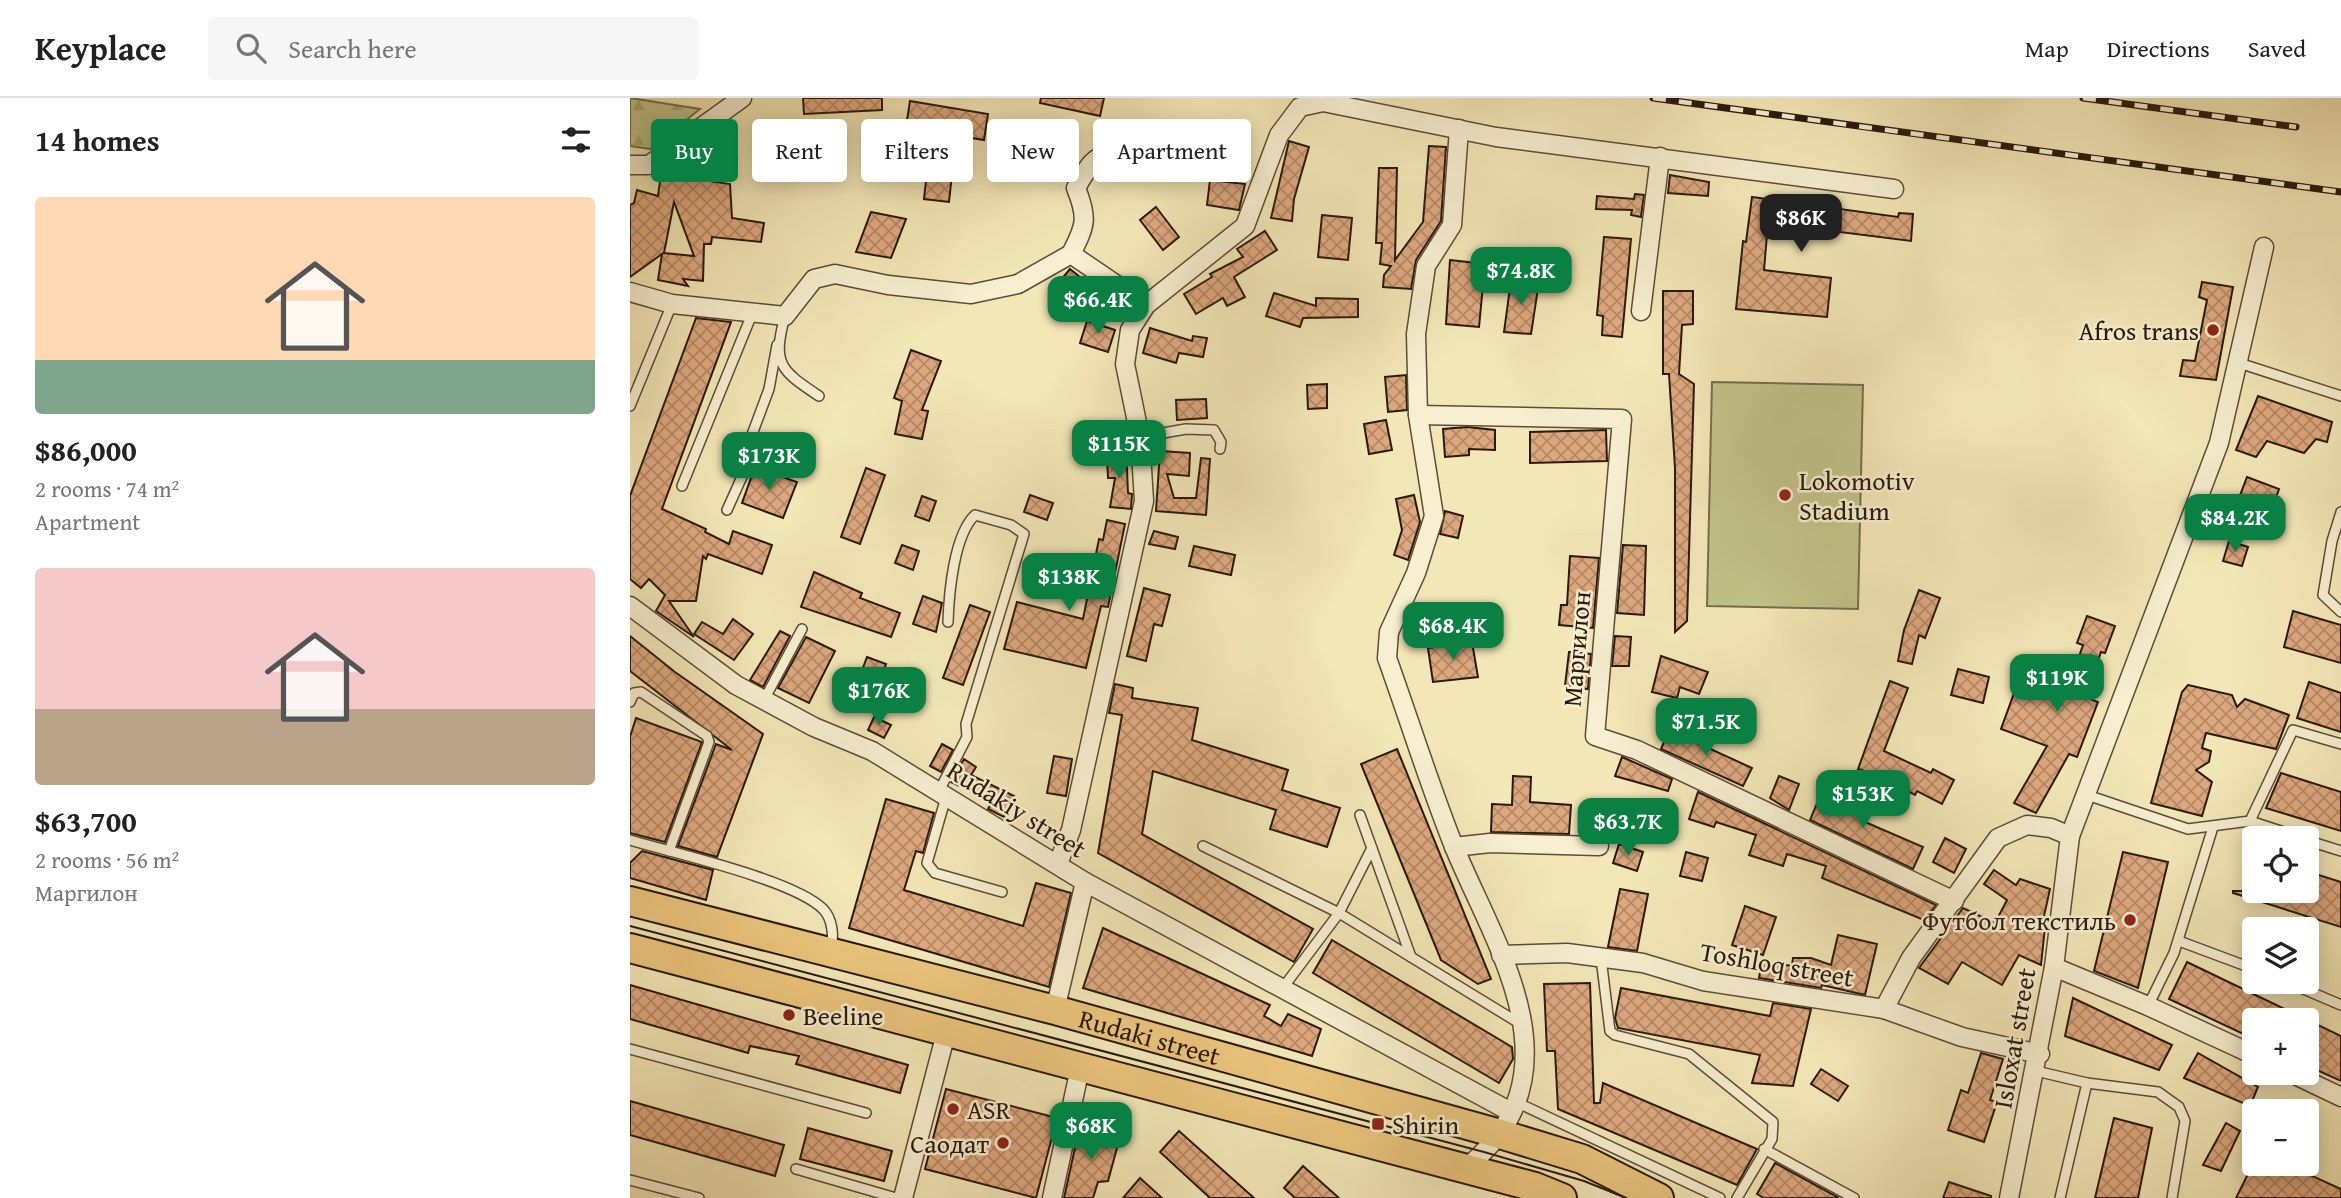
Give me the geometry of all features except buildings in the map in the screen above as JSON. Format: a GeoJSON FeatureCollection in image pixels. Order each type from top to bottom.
{"type":"FeatureCollection","features":[{"type":"Feature","properties":{"kind":"main road","name":"Rudaki street"},"geometry":{"type":"LineString","coordinates":[[630,901],[1055,1010],[1509,1116],[1582,1159],[1659,1198]]}},
{"type":"Feature","properties":{"kind":"main road","name":"Rudaki street"},"geometry":{"type":"LineString","coordinates":[[630,948],[1466,1169],[1554,1196]]}},
{"type":"Feature","properties":{"kind":"street"},"geometry":{"type":"LineString","coordinates":[[630,165],[649,165],[742,98]]}},
{"type":"Feature","properties":{"kind":"street"},"geometry":{"type":"LineString","coordinates":[[1058,864],[1072,830],[1144,502],[1140,437],[1125,364],[1130,330],[1146,305],[1245,226],[1279,135],[1300,107],[1323,103],[1496,137],[1894,189]]}},
{"type":"Feature","properties":{"kind":"street"},"geometry":{"type":"LineString","coordinates":[[1460,129],[1452,225],[1426,266],[1418,320],[1418,415],[1434,516],[1416,573],[1389,632],[1387,658],[1454,847],[1517,993],[1524,1026],[1525,1058],[1509,1116],[1466,1169]]}},
{"type":"Feature","properties":{"kind":"street"},"geometry":{"type":"LineString","coordinates":[[1641,311],[1660,157]]}},
{"type":"Feature","properties":{"kind":"street"},"geometry":{"type":"LineString","coordinates":[[630,292],[672,304],[785,316],[814,279],[835,274],[888,285],[971,294],[1018,284],[1072,254],[1085,228],[1085,211],[1076,188],[1093,160]]}},
{"type":"Feature","properties":{"kind":"street","name":"Isloxat street"},"geometry":{"type":"LineString","coordinates":[[2009,1198],[2038,1062],[2054,967],[2070,836],[2219,443],[2263,247]]}},
{"type":"Feature","properties":{"kind":"street"},"geometry":{"type":"LineString","coordinates":[[1072,254],[1146,305]]}},
{"type":"Feature","properties":{"kind":"street","name":"Маргилон"},"geometry":{"type":"LineString","coordinates":[[1418,415],[1622,419],[1595,736],[1636,750],[1954,901]]}},
{"type":"Feature","properties":{"kind":"street","name":"Rudakiy street"},"geometry":{"type":"LineString","coordinates":[[630,606],[736,685],[814,727],[872,751],[1085,882],[1055,1010]]}},
{"type":"Feature","properties":{"kind":"street"},"geometry":{"type":"LineString","coordinates":[[1884,1009],[1911,958],[1998,838],[2027,825],[2051,828],[2070,836]]}},
{"type":"Feature","properties":{"kind":"street"},"geometry":{"type":"LineString","coordinates":[[1454,847],[1490,844],[1599,846]]}},
{"type":"Feature","properties":{"kind":"street"},"geometry":{"type":"LineString","coordinates":[[1085,882],[1509,1116]]}},
{"type":"Feature","properties":{"kind":"street","name":"Toshloq street"},"geometry":{"type":"LineString","coordinates":[[1501,955],[1567,953],[1643,963],[1703,981],[1884,1009],[2038,1062]]}},
{"type":"Feature","properties":{"kind":"street"},"geometry":{"type":"LineString","coordinates":[[2054,967],[2242,1049]]}},
{"type":"Feature","properties":{"kind":"street"},"geometry":{"type":"LineString","coordinates":[[903,1198],[946,1033]]}},
{"type":"Feature","properties":{"kind":"street"},"geometry":{"type":"LineString","coordinates":[[1052,1198],[1080,1068]]}},
{"type":"Feature","properties":{"kind":"street"},"geometry":{"type":"LineString","coordinates":[[2316,1085],[2341,1097]]}},
{"type":"Feature","properties":{"kind":"lane"},"geometry":{"type":"LineString","coordinates":[[630,406],[672,304]]}},
{"type":"Feature","properties":{"kind":"lane"},"geometry":{"type":"LineString","coordinates":[[682,486],[752,314]]}},
{"type":"Feature","properties":{"kind":"lane"},"geometry":{"type":"LineString","coordinates":[[727,510],[744,470],[750,440],[769,389],[785,316]]}},
{"type":"Feature","properties":{"kind":"lane"},"geometry":{"type":"LineString","coordinates":[[777,345],[787,375],[819,396]]}},
{"type":"Feature","properties":{"kind":"lane"},"geometry":{"type":"LineString","coordinates":[[2239,363],[2341,396]]}},
{"type":"Feature","properties":{"kind":"lane"},"geometry":{"type":"LineString","coordinates":[[1140,437],[1186,429],[1214,430],[1221,442],[1220,449]]}},
{"type":"Feature","properties":{"kind":"lane"},"geometry":{"type":"LineString","coordinates":[[2341,512],[2332,541],[2323,594],[2341,612]]}},
{"type":"Feature","properties":{"kind":"lane"},"geometry":{"type":"LineString","coordinates":[[948,622],[955,567],[965,524],[975,515],[1011,525],[1024,534],[982,679],[966,724],[967,737],[942,793],[927,863],[935,873],[1002,892]]}},
{"type":"Feature","properties":{"kind":"lane"},"geometry":{"type":"LineString","coordinates":[[764,700],[802,629]]}},
{"type":"Feature","properties":{"kind":"lane"},"geometry":{"type":"LineString","coordinates":[[630,702],[634,693],[641,692],[698,729],[709,742],[670,851]]}},
{"type":"Feature","properties":{"kind":"lane"},"geometry":{"type":"LineString","coordinates":[[2250,821],[2293,730],[2341,744]]}},
{"type":"Feature","properties":{"kind":"lane"},"geometry":{"type":"LineString","coordinates":[[2087,795],[2188,830],[2250,821],[2265,826]]}},
{"type":"Feature","properties":{"kind":"lane"},"geometry":{"type":"LineString","coordinates":[[1360,815],[1411,957]]}},
{"type":"Feature","properties":{"kind":"lane"},"geometry":{"type":"LineString","coordinates":[[2148,1006],[2179,941],[2213,827]]}},
{"type":"Feature","properties":{"kind":"lane"},"geometry":{"type":"LineString","coordinates":[[630,840],[800,892],[825,910],[833,941],[829,954]]}},
{"type":"Feature","properties":{"kind":"lane"},"geometry":{"type":"LineString","coordinates":[[2319,844],[2341,851]]}},
{"type":"Feature","properties":{"kind":"lane"},"geometry":{"type":"LineString","coordinates":[[1203,846],[1339,913],[1524,1026]]}},
{"type":"Feature","properties":{"kind":"lane"},"geometry":{"type":"LineString","coordinates":[[1281,990],[1339,913],[1372,848]]}},
{"type":"Feature","properties":{"kind":"lane"},"geometry":{"type":"LineString","coordinates":[[2179,941],[2242,965]]}},
{"type":"Feature","properties":{"kind":"lane"},"geometry":{"type":"LineString","coordinates":[[1601,958],[1610,1031],[1615,1035],[1689,1054],[1773,1122],[1772,1139],[1737,1198]]}},
{"type":"Feature","properties":{"kind":"lane"},"geometry":{"type":"LineString","coordinates":[[2315,994],[2341,1005]]}},
{"type":"Feature","properties":{"kind":"lane"},"geometry":{"type":"LineString","coordinates":[[630,1049],[866,1113]]}},
{"type":"Feature","properties":{"kind":"lane"},"geometry":{"type":"LineString","coordinates":[[2038,1062],[2087,1083],[2158,1092],[2179,1107],[2185,1121],[2172,1198]]}},
{"type":"Feature","properties":{"kind":"lane"},"geometry":{"type":"LineString","coordinates":[[2060,1198],[2087,1083]]}},
{"type":"Feature","properties":{"kind":"lane"},"geometry":{"type":"LineString","coordinates":[[1509,1116],[1720,1198]]}},
{"type":"Feature","properties":{"kind":"lane"},"geometry":{"type":"LineString","coordinates":[[1764,1149],[1854,1198]]}},
{"type":"Feature","properties":{"kind":"lane"},"geometry":{"type":"LineString","coordinates":[[796,1169],[896,1198]]}},
{"type":"Feature","properties":{"kind":"lane"},"geometry":{"type":"LineString","coordinates":[[630,1181],[699,1198]]}},
{"type":"Feature","properties":{"kind":"green space"},"geometry":{"type":"Polygon","coordinates":[[[630,98],[700,109],[688,119],[651,119],[651,148],[630,146],[630,98]]]}},
{"type":"Feature","properties":{"kind":"green space","name":"Lokomotiv Stadium"},"geometry":{"type":"Polygon","coordinates":[[[1712,382],[1863,385],[1858,609],[1707,606],[1712,382]]]}},
{"type":"Feature","properties":{"kind":"tram line"},"geometry":{"type":"LineString","coordinates":[[630,926],[1484,1152],[1584,1181],[1626,1198]]}},
{"type":"Feature","properties":{"kind":"railway"},"geometry":{"type":"LineString","coordinates":[[1653,98],[2341,192]]}},
{"type":"Feature","properties":{"kind":"railway"},"geometry":{"type":"LineString","coordinates":[[2083,98],[2296,127]]}},
{"type":"Feature","properties":{"kind":"place","name":"Afros trans"},"geometry":{"type":"Point","coordinates":[2213,330]}},
{"type":"Feature","properties":{"kind":"place","name":"Lokomotiv Stadium"},"geometry":{"type":"Point","coordinates":[1785,495]}},
{"type":"Feature","properties":{"kind":"place","name":"Футбол текстиль"},"geometry":{"type":"Point","coordinates":[2130,920]}},
{"type":"Feature","properties":{"kind":"place","name":"Beeline"},"geometry":{"type":"Point","coordinates":[789,1015]}},
{"type":"Feature","properties":{"kind":"place","name":"ASR"},"geometry":{"type":"Point","coordinates":[953,1109]}},
{"type":"Feature","properties":{"kind":"place","name":"Shirin"},"geometry":{"type":"Point","coordinates":[1378,1124]}},
{"type":"Feature","properties":{"kind":"place","name":"Саодат"},"geometry":{"type":"Point","coordinates":[1003,1143]}}]}
